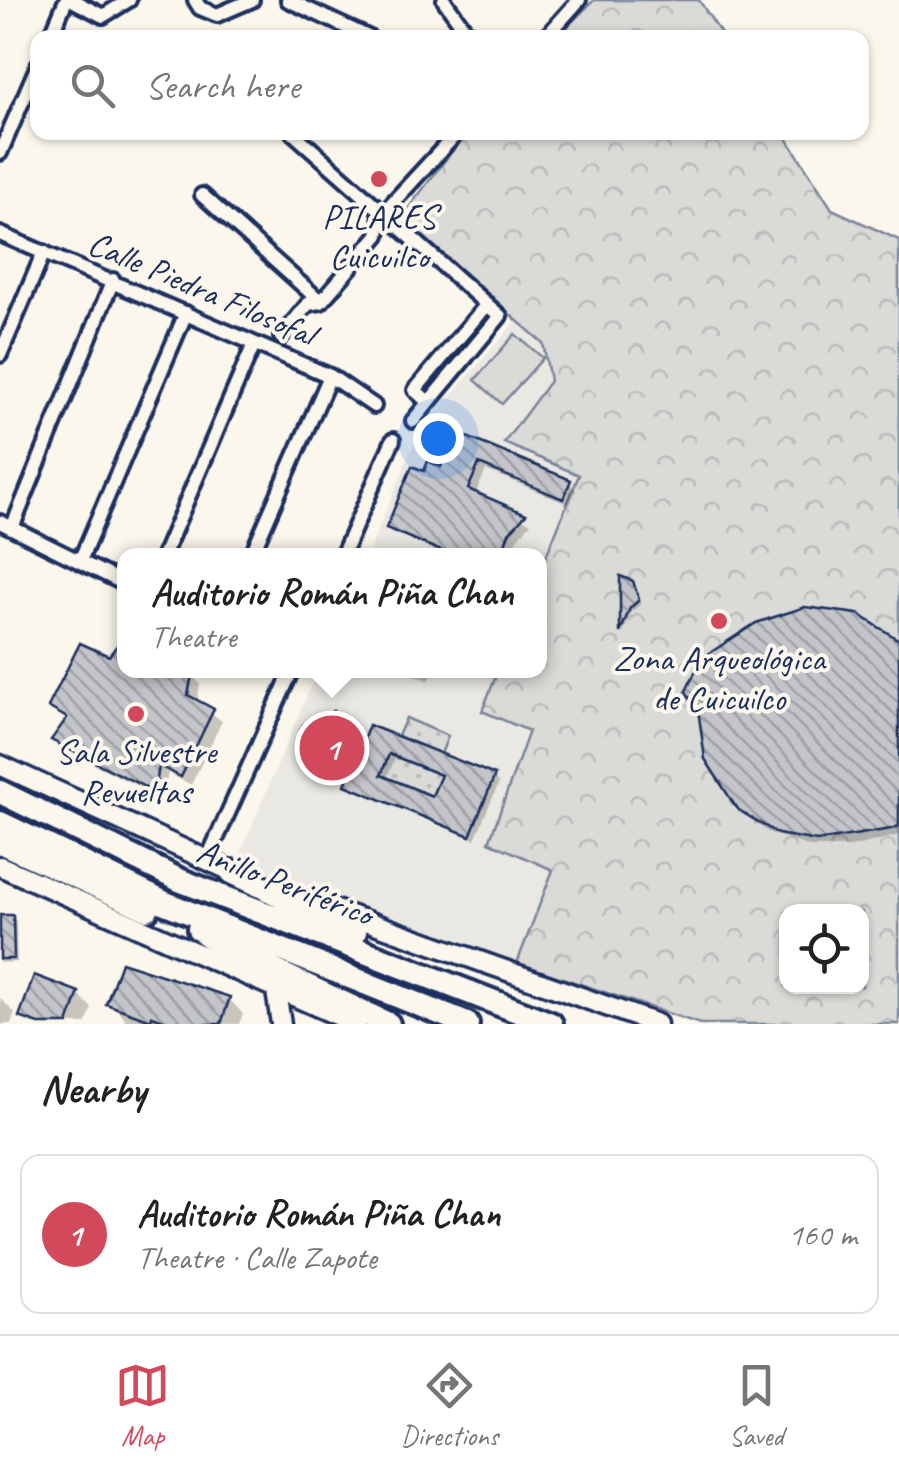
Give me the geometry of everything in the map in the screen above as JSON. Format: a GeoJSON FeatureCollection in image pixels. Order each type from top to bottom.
{"type":"FeatureCollection","features":[{"type":"Feature","properties":{"kind":"highway","name":"Anillo Periférico"},"geometry":{"type":"LineString","coordinates":[[0,792],[180,880],[508,1014],[551,1024]]}},
{"type":"Feature","properties":{"kind":"highway"},"geometry":{"type":"LineString","coordinates":[[0,803],[89,849],[287,935],[508,1014]]}},
{"type":"Feature","properties":{"kind":"highway"},"geometry":{"type":"LineString","coordinates":[[0,823],[162,902],[466,1024]]}},
{"type":"Feature","properties":{"kind":"highway"},"geometry":{"type":"LineString","coordinates":[[0,842],[110,895]]}},
{"type":"Feature","properties":{"kind":"highway"},"geometry":{"type":"LineString","coordinates":[[0,858],[110,895],[440,1024]]}},
{"type":"Feature","properties":{"kind":"highway"},"geometry":{"type":"LineString","coordinates":[[232,872],[508,1014]]}},
{"type":"Feature","properties":{"kind":"highway"},"geometry":{"type":"LineString","coordinates":[[199,930],[224,948],[388,1024]]}},
{"type":"Feature","properties":{"kind":"main road"},"geometry":{"type":"LineString","coordinates":[[0,765],[232,872],[656,1024]]}},
{"type":"Feature","properties":{"kind":"main road"},"geometry":{"type":"LineString","coordinates":[[0,866],[357,1024]]}},
{"type":"Feature","properties":{"kind":"main road"},"geometry":{"type":"LineString","coordinates":[[276,991],[281,1024]]}},
{"type":"Feature","properties":{"kind":"street"},"geometry":{"type":"LineString","coordinates":[[54,30],[69,0],[104,16],[129,0]]}},
{"type":"Feature","properties":{"kind":"street"},"geometry":{"type":"LineString","coordinates":[[196,0],[200,8],[217,15],[252,0]]}},
{"type":"Feature","properties":{"kind":"street"},"geometry":{"type":"LineString","coordinates":[[288,0],[353,30]]}},
{"type":"Feature","properties":{"kind":"street"},"geometry":{"type":"LineString","coordinates":[[444,0],[465,30]]}},
{"type":"Feature","properties":{"kind":"street"},"geometry":{"type":"LineString","coordinates":[[552,30],[579,0]]}},
{"type":"Feature","properties":{"kind":"street"},"geometry":{"type":"LineString","coordinates":[[0,153],[30,84]]}},
{"type":"Feature","properties":{"kind":"street"},"geometry":{"type":"LineString","coordinates":[[301,140],[381,215],[487,304],[414,390],[428,402],[413,421]]}},
{"type":"Feature","properties":{"kind":"street"},"geometry":{"type":"LineString","coordinates":[[280,337],[308,304],[321,302],[378,235],[381,215],[451,140]]}},
{"type":"Feature","properties":{"kind":"street"},"geometry":{"type":"LineString","coordinates":[[202,195],[321,302]]}},
{"type":"Feature","properties":{"kind":"street","name":"Calle Piedra Filosofal"},"geometry":{"type":"LineString","coordinates":[[0,234],[330,376],[374,406]]}},
{"type":"Feature","properties":{"kind":"street"},"geometry":{"type":"LineString","coordinates":[[0,355],[44,252]]}},
{"type":"Feature","properties":{"kind":"street"},"geometry":{"type":"LineString","coordinates":[[113,280],[6,525],[117,580]]}},
{"type":"Feature","properties":{"kind":"street"},"geometry":{"type":"LineString","coordinates":[[80,561],[186,313]]}},
{"type":"Feature","properties":{"kind":"street"},"geometry":{"type":"LineString","coordinates":[[166,548],[254,344]]}},
{"type":"Feature","properties":{"kind":"street"},"geometry":{"type":"LineString","coordinates":[[255,548],[330,376]]}},
{"type":"Feature","properties":{"kind":"street"},"geometry":{"type":"LineString","coordinates":[[346,548],[393,440]]}},
{"type":"Feature","properties":{"kind":"street"},"geometry":{"type":"LineString","coordinates":[[207,860],[288,678]]}},
{"type":"Feature","properties":{"kind":"shaded area"},"geometry":{"type":"Polygon","coordinates":[[[517,320],[543,343],[550,381],[579,475],[547,554],[547,548],[370,548],[418,434],[517,320]]]}},
{"type":"Feature","properties":{"kind":"shaded area"},"geometry":{"type":"Polygon","coordinates":[[[314,678],[495,678],[482,711],[529,731],[489,842],[553,870],[517,963],[237,861],[314,678]]]}},
{"type":"Feature","properties":{"kind":"green space"},"geometry":{"type":"Polygon","coordinates":[[[594,0],[699,0],[718,30],[564,30],[594,0]]]}},
{"type":"Feature","properties":{"kind":"green space","name":"Zona Arqueológica de Cuicuilco"},"geometry":{"type":"Polygon","coordinates":[[[461,140],[788,140],[832,209],[899,240],[899,1024],[700,1024],[517,963],[553,870],[489,842],[529,731],[482,711],[495,678],[547,678],[547,554],[579,475],[504,443],[550,381],[543,343],[400,219],[461,140]]]}},
{"type":"Feature","properties":{"kind":"green space"},"geometry":{"type":"Polygon","coordinates":[[[515,334],[543,358],[502,404],[475,380],[515,334]]]}},
{"type":"Feature","properties":{"kind":"green space"},"geometry":{"type":"Polygon","coordinates":[[[406,718],[448,736],[441,754],[398,736],[406,718]]]}},
{"type":"Feature","properties":{"kind":"green space"},"geometry":{"type":"Polygon","coordinates":[[[389,754],[441,775],[432,796],[381,775],[389,754]]]}},
{"type":"Feature","properties":{"kind":"building"},"geometry":{"type":"Polygon","coordinates":[[[455,432],[571,480],[563,499],[479,464],[468,489],[526,514],[509,533],[504,548],[434,548],[386,528],[412,466],[424,471],[428,461],[441,467],[455,432]]]}},
{"type":"Feature","properties":{"kind":"building"},"geometry":{"type":"Polygon","coordinates":[[[620,576],[633,581],[639,600],[630,608],[620,633],[620,576]]]}},
{"type":"Feature","properties":{"kind":"building"},"geometry":{"type":"Polygon","coordinates":[[[805,607],[858,614],[899,640],[899,826],[817,841],[778,834],[737,809],[705,759],[699,716],[686,691],[702,658],[756,623],[805,607]]]}},
{"type":"Feature","properties":{"kind":"building","name":"Sala Silvestre Revueltas"},"geometry":{"type":"Polygon","coordinates":[[[80,643],[109,656],[117,645],[117,678],[191,678],[188,695],[214,709],[181,777],[159,766],[155,792],[51,740],[67,718],[48,707],[80,643]]]}},
{"type":"Feature","properties":{"kind":"building"},"geometry":{"type":"Polygon","coordinates":[[[333,711],[340,728],[364,738],[369,725],[495,775],[470,836],[345,785],[352,767],[332,759],[312,766],[298,736],[303,725],[333,711]],[[389,754],[381,775],[432,796],[441,775],[389,754]]]}},
{"type":"Feature","properties":{"kind":"building"},"geometry":{"type":"Polygon","coordinates":[[[0,915],[13,915],[14,959],[0,959],[0,915]]]}},
{"type":"Feature","properties":{"kind":"building"},"geometry":{"type":"Polygon","coordinates":[[[121,962],[230,997],[221,1024],[175,1024],[152,1016],[151,1020],[106,1004],[121,962]]]}},
{"type":"Feature","properties":{"kind":"building"},"geometry":{"type":"Polygon","coordinates":[[[34,975],[79,992],[68,1024],[39,1024],[19,1017],[34,975]]]}},
{"type":"Feature","properties":{"kind":"place","name":"PILARES Cuicuilco"},"geometry":{"type":"Point","coordinates":[379,179]}},
{"type":"Feature","properties":{"kind":"place","name":"Zona Arqueológica de Cuicuilco"},"geometry":{"type":"Point","coordinates":[719,621]}},
{"type":"Feature","properties":{"kind":"place","name":"Sala Silvestre Revueltas"},"geometry":{"type":"Point","coordinates":[136,714]}},
{"type":"Feature","properties":{"kind":"place","name":"Auditorio Román Piña Chan"},"geometry":{"type":"Point","coordinates":[332,748]}}]}
